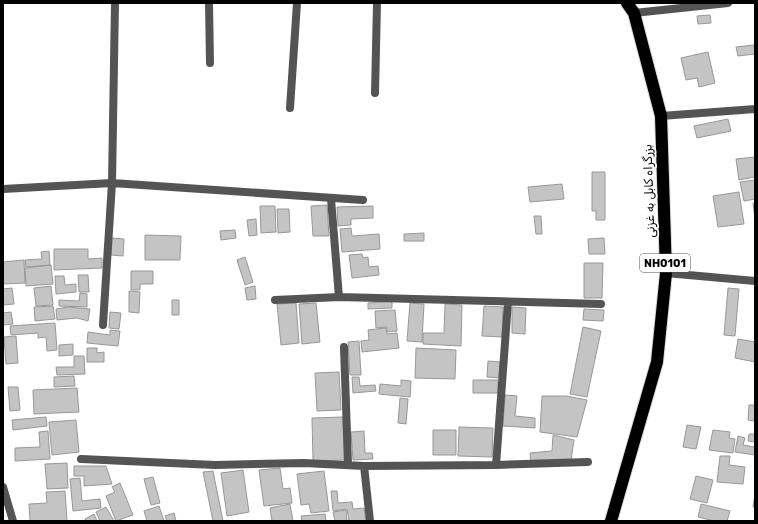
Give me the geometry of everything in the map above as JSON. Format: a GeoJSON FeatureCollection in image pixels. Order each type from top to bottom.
{"type":"FeatureCollection","features":[{"type":"Feature","properties":{"kind":"highway","name":"بزرگراه کابل به غزنی"},"geometry":{"type":"LineString","coordinates":[[612,521],[657,362],[666,273],[661,116],[630,8]]}},
{"type":"Feature","properties":{"kind":"street"},"geometry":{"type":"LineString","coordinates":[[103,324],[112,184],[115,3]]}},
{"type":"Feature","properties":{"kind":"street"},"geometry":{"type":"LineString","coordinates":[[209,3],[210,63]]}},
{"type":"Feature","properties":{"kind":"street"},"geometry":{"type":"LineString","coordinates":[[290,108],[297,3]]}},
{"type":"Feature","properties":{"kind":"street"},"geometry":{"type":"LineString","coordinates":[[375,93],[377,3]]}},
{"type":"Feature","properties":{"kind":"street"},"geometry":{"type":"LineString","coordinates":[[630,8],[728,3]]}},
{"type":"Feature","properties":{"kind":"street"},"geometry":{"type":"LineString","coordinates":[[661,116],[755,109]]}},
{"type":"Feature","properties":{"kind":"street"},"geometry":{"type":"LineString","coordinates":[[3,189],[112,184],[363,200]]}},
{"type":"Feature","properties":{"kind":"street"},"geometry":{"type":"LineString","coordinates":[[331,199],[339,297]]}},
{"type":"Feature","properties":{"kind":"street"},"geometry":{"type":"LineString","coordinates":[[666,273],[755,281]]}},
{"type":"Feature","properties":{"kind":"street"},"geometry":{"type":"LineString","coordinates":[[275,300],[339,297],[601,304]]}},
{"type":"Feature","properties":{"kind":"street"},"geometry":{"type":"LineString","coordinates":[[496,466],[508,302]]}},
{"type":"Feature","properties":{"kind":"street"},"geometry":{"type":"LineString","coordinates":[[344,346],[348,464]]}},
{"type":"Feature","properties":{"kind":"street"},"geometry":{"type":"LineString","coordinates":[[81,459],[215,465],[304,463],[364,466],[496,466],[588,462]]}},
{"type":"Feature","properties":{"kind":"street"},"geometry":{"type":"LineString","coordinates":[[364,466],[370,521]]}},
{"type":"Feature","properties":{"kind":"street"},"geometry":{"type":"LineString","coordinates":[[3,487],[13,521]]}},
{"type":"Feature","properties":{"kind":"building"},"geometry":{"type":"Polygon","coordinates":[[[710,15],[711,23],[698,24],[697,16],[710,15]]]}},
{"type":"Feature","properties":{"kind":"building"},"geometry":{"type":"Polygon","coordinates":[[[754,45],[755,54],[738,56],[736,47],[754,45]]]}},
{"type":"Feature","properties":{"kind":"building"},"geometry":{"type":"Polygon","coordinates":[[[708,52],[715,83],[699,87],[697,78],[686,80],[681,58],[708,52]]]}},
{"type":"Feature","properties":{"kind":"building"},"geometry":{"type":"Polygon","coordinates":[[[728,119],[731,131],[697,138],[694,126],[728,119]]]}},
{"type":"Feature","properties":{"kind":"building"},"geometry":{"type":"Polygon","coordinates":[[[755,157],[755,177],[739,180],[736,159],[755,157]]]}},
{"type":"Feature","properties":{"kind":"building"},"geometry":{"type":"Polygon","coordinates":[[[592,172],[605,172],[605,220],[596,220],[596,211],[592,211],[592,172]]]}},
{"type":"Feature","properties":{"kind":"building"},"geometry":{"type":"Polygon","coordinates":[[[755,180],[755,199],[744,201],[740,182],[755,180]]]}},
{"type":"Feature","properties":{"kind":"building"},"geometry":{"type":"Polygon","coordinates":[[[562,184],[564,199],[530,202],[528,187],[562,184]]]}},
{"type":"Feature","properties":{"kind":"building"},"geometry":{"type":"Polygon","coordinates":[[[739,192],[744,224],[718,227],[713,196],[739,192]]]}},
{"type":"Feature","properties":{"kind":"building"},"geometry":{"type":"Polygon","coordinates":[[[753,203],[755,203],[755,220],[753,203]]]}},
{"type":"Feature","properties":{"kind":"building"},"geometry":{"type":"Polygon","coordinates":[[[327,205],[329,236],[313,236],[311,206],[327,205]]]}},
{"type":"Feature","properties":{"kind":"building"},"geometry":{"type":"Polygon","coordinates":[[[260,206],[275,206],[276,232],[261,233],[260,206]]]}},
{"type":"Feature","properties":{"kind":"building"},"geometry":{"type":"Polygon","coordinates":[[[373,206],[373,218],[351,219],[351,225],[338,226],[337,207],[373,206]]]}},
{"type":"Feature","properties":{"kind":"building"},"geometry":{"type":"Polygon","coordinates":[[[277,209],[289,209],[290,232],[278,233],[277,209]]]}},
{"type":"Feature","properties":{"kind":"building"},"geometry":{"type":"Polygon","coordinates":[[[534,216],[541,216],[542,234],[536,234],[534,216]]]}},
{"type":"Feature","properties":{"kind":"building"},"geometry":{"type":"Polygon","coordinates":[[[256,219],[257,235],[249,236],[247,220],[256,219]]]}},
{"type":"Feature","properties":{"kind":"building"},"geometry":{"type":"Polygon","coordinates":[[[351,228],[352,236],[379,234],[380,249],[342,252],[340,229],[351,228]]]}},
{"type":"Feature","properties":{"kind":"building"},"geometry":{"type":"Polygon","coordinates":[[[235,230],[236,238],[221,240],[220,231],[235,230]]]}},
{"type":"Feature","properties":{"kind":"building"},"geometry":{"type":"Polygon","coordinates":[[[424,233],[424,241],[404,241],[404,234],[424,233]]]}},
{"type":"Feature","properties":{"kind":"building"},"geometry":{"type":"Polygon","coordinates":[[[145,235],[181,236],[180,260],[145,260],[145,235]]]}},
{"type":"Feature","properties":{"kind":"building"},"geometry":{"type":"Polygon","coordinates":[[[112,238],[124,239],[123,256],[111,255],[112,238]]]}},
{"type":"Feature","properties":{"kind":"building"},"geometry":{"type":"Polygon","coordinates":[[[604,238],[605,254],[589,254],[588,239],[604,238]]]}},
{"type":"Feature","properties":{"kind":"building"},"geometry":{"type":"Polygon","coordinates":[[[54,249],[88,249],[88,259],[102,258],[102,268],[54,270],[54,249]]]}},
{"type":"Feature","properties":{"kind":"building"},"geometry":{"type":"Polygon","coordinates":[[[49,251],[50,265],[26,267],[25,260],[42,259],[41,252],[49,251]]]}},
{"type":"Feature","properties":{"kind":"building"},"geometry":{"type":"Polygon","coordinates":[[[362,254],[363,258],[368,257],[369,267],[378,266],[379,275],[352,278],[349,255],[362,254]]]}},
{"type":"Feature","properties":{"kind":"building"},"geometry":{"type":"Polygon","coordinates":[[[245,257],[253,282],[245,285],[237,260],[245,257]]]}},
{"type":"Feature","properties":{"kind":"building"},"geometry":{"type":"Polygon","coordinates":[[[24,260],[25,283],[3,284],[3,262],[24,260]]]}},
{"type":"Feature","properties":{"kind":"building"},"geometry":{"type":"Polygon","coordinates":[[[584,263],[603,263],[602,298],[584,298],[584,263]]]}},
{"type":"Feature","properties":{"kind":"building"},"geometry":{"type":"Polygon","coordinates":[[[51,265],[53,284],[26,286],[25,268],[51,265]]]}},
{"type":"Feature","properties":{"kind":"building"},"geometry":{"type":"Polygon","coordinates":[[[131,271],[153,271],[153,284],[140,284],[140,290],[131,290],[131,271]]]}},
{"type":"Feature","properties":{"kind":"building"},"geometry":{"type":"Polygon","coordinates":[[[78,275],[88,275],[89,292],[79,292],[78,275]]]}},
{"type":"Feature","properties":{"kind":"building"},"geometry":{"type":"Polygon","coordinates":[[[55,276],[64,276],[65,285],[76,284],[76,292],[56,294],[55,276]]]}},
{"type":"Feature","properties":{"kind":"building"},"geometry":{"type":"Polygon","coordinates":[[[51,286],[53,305],[36,306],[34,288],[51,286]]]}},
{"type":"Feature","properties":{"kind":"building"},"geometry":{"type":"Polygon","coordinates":[[[255,286],[256,299],[247,300],[245,288],[255,286]]]}},
{"type":"Feature","properties":{"kind":"building"},"geometry":{"type":"Polygon","coordinates":[[[12,288],[14,304],[3,305],[3,289],[12,288]]]}},
{"type":"Feature","properties":{"kind":"building"},"geometry":{"type":"Polygon","coordinates":[[[728,288],[739,289],[735,336],[724,335],[728,288]]]}},
{"type":"Feature","properties":{"kind":"building"},"geometry":{"type":"Polygon","coordinates":[[[129,291],[140,292],[139,313],[129,312],[129,291]]]}},
{"type":"Feature","properties":{"kind":"building"},"geometry":{"type":"Polygon","coordinates":[[[80,293],[87,294],[87,307],[59,306],[59,300],[79,301],[80,293]]]}},
{"type":"Feature","properties":{"kind":"building"},"geometry":{"type":"Polygon","coordinates":[[[172,300],[179,300],[179,315],[172,315],[172,300]]]}},
{"type":"Feature","properties":{"kind":"building"},"geometry":{"type":"Polygon","coordinates":[[[392,301],[392,308],[368,309],[368,303],[392,301]]]}},
{"type":"Feature","properties":{"kind":"building"},"geometry":{"type":"Polygon","coordinates":[[[296,303],[299,343],[281,345],[277,304],[296,303]]]}},
{"type":"Feature","properties":{"kind":"building"},"geometry":{"type":"Polygon","coordinates":[[[316,303],[320,342],[302,344],[299,304],[316,303]]]}},
{"type":"Feature","properties":{"kind":"building"},"geometry":{"type":"Polygon","coordinates":[[[410,303],[424,304],[422,342],[407,341],[410,303]]]}},
{"type":"Feature","properties":{"kind":"building"},"geometry":{"type":"Polygon","coordinates":[[[445,304],[462,305],[461,346],[423,344],[423,333],[444,333],[445,304]]]}},
{"type":"Feature","properties":{"kind":"building"},"geometry":{"type":"Polygon","coordinates":[[[53,306],[55,319],[35,321],[34,307],[53,306]]]}},
{"type":"Feature","properties":{"kind":"building"},"geometry":{"type":"Polygon","coordinates":[[[484,306],[503,307],[502,337],[482,336],[484,306]]]}},
{"type":"Feature","properties":{"kind":"building"},"geometry":{"type":"Polygon","coordinates":[[[68,307],[90,309],[88,321],[77,318],[57,320],[56,309],[68,307]]]}},
{"type":"Feature","properties":{"kind":"building"},"geometry":{"type":"Polygon","coordinates":[[[512,307],[526,308],[525,334],[512,333],[512,307]]]}},
{"type":"Feature","properties":{"kind":"building"},"geometry":{"type":"Polygon","coordinates":[[[584,309],[604,310],[603,321],[583,320],[584,309]]]}},
{"type":"Feature","properties":{"kind":"building"},"geometry":{"type":"Polygon","coordinates":[[[395,310],[397,331],[387,332],[387,327],[376,328],[375,311],[395,310]]]}},
{"type":"Feature","properties":{"kind":"building"},"geometry":{"type":"Polygon","coordinates":[[[11,312],[13,324],[3,325],[3,313],[11,312]]]}},
{"type":"Feature","properties":{"kind":"building"},"geometry":{"type":"Polygon","coordinates":[[[110,312],[121,313],[119,329],[109,328],[110,312]]]}},
{"type":"Feature","properties":{"kind":"building"},"geometry":{"type":"Polygon","coordinates":[[[55,323],[57,350],[47,351],[46,337],[38,338],[38,333],[11,335],[10,326],[55,323]]]}},
{"type":"Feature","properties":{"kind":"building"},"geometry":{"type":"Polygon","coordinates":[[[583,327],[601,331],[587,397],[570,394],[583,327]]]}},
{"type":"Feature","properties":{"kind":"building"},"geometry":{"type":"Polygon","coordinates":[[[386,328],[387,334],[397,333],[399,348],[362,352],[361,341],[369,340],[368,330],[386,328]]]}},
{"type":"Feature","properties":{"kind":"building"},"geometry":{"type":"Polygon","coordinates":[[[110,330],[120,331],[118,346],[87,343],[88,332],[110,335],[110,330]]]}},
{"type":"Feature","properties":{"kind":"building"},"geometry":{"type":"Polygon","coordinates":[[[16,336],[18,363],[6,364],[4,337],[16,336]]]}},
{"type":"Feature","properties":{"kind":"building"},"geometry":{"type":"Polygon","coordinates":[[[738,339],[755,342],[755,362],[735,358],[738,339]]]}},
{"type":"Feature","properties":{"kind":"building"},"geometry":{"type":"Polygon","coordinates":[[[359,341],[361,375],[350,375],[348,342],[359,341]]]}},
{"type":"Feature","properties":{"kind":"building"},"geometry":{"type":"Polygon","coordinates":[[[73,344],[73,355],[59,356],[59,345],[73,344]]]}},
{"type":"Feature","properties":{"kind":"building"},"geometry":{"type":"Polygon","coordinates":[[[87,348],[97,348],[97,353],[104,352],[104,362],[87,362],[87,348]]]}},
{"type":"Feature","properties":{"kind":"building"},"geometry":{"type":"Polygon","coordinates":[[[416,348],[456,350],[455,379],[415,378],[416,348]]]}},
{"type":"Feature","properties":{"kind":"building"},"geometry":{"type":"Polygon","coordinates":[[[74,356],[84,356],[85,374],[57,375],[56,367],[74,367],[74,356]]]}},
{"type":"Feature","properties":{"kind":"building"},"geometry":{"type":"Polygon","coordinates":[[[488,361],[500,362],[499,378],[487,377],[488,361]]]}},
{"type":"Feature","properties":{"kind":"building"},"geometry":{"type":"Polygon","coordinates":[[[339,372],[341,410],[317,411],[315,373],[339,372]]]}},
{"type":"Feature","properties":{"kind":"building"},"geometry":{"type":"Polygon","coordinates":[[[74,376],[75,386],[54,387],[54,377],[74,376]]]}},
{"type":"Feature","properties":{"kind":"building"},"geometry":{"type":"Polygon","coordinates":[[[352,377],[359,377],[360,386],[375,385],[376,391],[353,393],[352,377]]]}},
{"type":"Feature","properties":{"kind":"building"},"geometry":{"type":"Polygon","coordinates":[[[401,380],[411,381],[410,397],[379,394],[380,384],[401,386],[401,380]]]}},
{"type":"Feature","properties":{"kind":"building"},"geometry":{"type":"Polygon","coordinates":[[[473,380],[498,380],[498,393],[473,393],[473,380]]]}},
{"type":"Feature","properties":{"kind":"building"},"geometry":{"type":"Polygon","coordinates":[[[8,387],[18,387],[20,410],[10,411],[8,387]]]}},
{"type":"Feature","properties":{"kind":"building"},"geometry":{"type":"Polygon","coordinates":[[[77,388],[79,412],[34,414],[33,390],[77,388]]]}},
{"type":"Feature","properties":{"kind":"building"},"geometry":{"type":"Polygon","coordinates":[[[505,395],[517,396],[515,416],[535,418],[535,428],[503,426],[505,395]]]}},
{"type":"Feature","properties":{"kind":"building"},"geometry":{"type":"Polygon","coordinates":[[[542,396],[566,396],[587,400],[577,437],[540,432],[542,396]]]}},
{"type":"Feature","properties":{"kind":"building"},"geometry":{"type":"Polygon","coordinates":[[[400,398],[408,399],[406,424],[398,423],[400,398]]]}},
{"type":"Feature","properties":{"kind":"building"},"geometry":{"type":"Polygon","coordinates":[[[749,405],[755,405],[755,421],[748,420],[749,405]]]}},
{"type":"Feature","properties":{"kind":"building"},"geometry":{"type":"Polygon","coordinates":[[[46,417],[47,426],[13,430],[12,420],[46,417]]]}},
{"type":"Feature","properties":{"kind":"building"},"geometry":{"type":"Polygon","coordinates":[[[343,417],[345,460],[313,461],[312,418],[343,417]]]}},
{"type":"Feature","properties":{"kind":"building"},"geometry":{"type":"Polygon","coordinates":[[[76,420],[79,452],[52,455],[49,422],[76,420]]]}},
{"type":"Feature","properties":{"kind":"building"},"geometry":{"type":"Polygon","coordinates":[[[687,425],[701,427],[696,449],[683,447],[687,425]]]}},
{"type":"Feature","properties":{"kind":"building"},"geometry":{"type":"Polygon","coordinates":[[[459,427],[493,428],[492,457],[458,456],[459,427]]]}},
{"type":"Feature","properties":{"kind":"building"},"geometry":{"type":"Polygon","coordinates":[[[433,430],[456,430],[456,455],[433,455],[433,430]]]}},
{"type":"Feature","properties":{"kind":"building"},"geometry":{"type":"Polygon","coordinates":[[[713,430],[730,432],[729,438],[735,439],[733,453],[709,450],[713,430]]]}},
{"type":"Feature","properties":{"kind":"building"},"geometry":{"type":"Polygon","coordinates":[[[48,431],[50,459],[15,461],[15,448],[40,447],[39,432],[48,431]]]}},
{"type":"Feature","properties":{"kind":"building"},"geometry":{"type":"Polygon","coordinates":[[[364,431],[365,453],[372,453],[373,459],[353,460],[351,432],[364,431]]]}},
{"type":"Feature","properties":{"kind":"building"},"geometry":{"type":"Polygon","coordinates":[[[749,434],[755,434],[755,442],[748,441],[749,434]]]}},
{"type":"Feature","properties":{"kind":"building"},"geometry":{"type":"Polygon","coordinates":[[[553,435],[574,440],[571,460],[531,463],[530,453],[552,451],[553,435]]]}},
{"type":"Feature","properties":{"kind":"building"},"geometry":{"type":"Polygon","coordinates":[[[738,436],[745,438],[743,445],[755,447],[755,455],[735,452],[738,436]]]}},
{"type":"Feature","properties":{"kind":"building"},"geometry":{"type":"Polygon","coordinates":[[[720,456],[730,456],[729,465],[745,467],[743,484],[717,482],[720,456]]]}},
{"type":"Feature","properties":{"kind":"building"},"geometry":{"type":"Polygon","coordinates":[[[67,463],[68,488],[47,489],[45,464],[67,463]]]}},
{"type":"Feature","properties":{"kind":"building"},"geometry":{"type":"Polygon","coordinates":[[[74,466],[106,466],[112,484],[84,486],[84,476],[74,476],[74,466]]]}},
{"type":"Feature","properties":{"kind":"building"},"geometry":{"type":"Polygon","coordinates":[[[280,468],[283,489],[290,488],[292,503],[264,506],[259,470],[280,468]]]}},
{"type":"Feature","properties":{"kind":"building"},"geometry":{"type":"Polygon","coordinates":[[[243,470],[249,512],[227,516],[221,473],[243,470]]]}},
{"type":"Feature","properties":{"kind":"building"},"geometry":{"type":"Polygon","coordinates":[[[213,471],[223,521],[213,521],[203,472],[213,471]]]}},
{"type":"Feature","properties":{"kind":"building"},"geometry":{"type":"Polygon","coordinates":[[[324,471],[329,511],[311,513],[309,504],[301,505],[297,474],[324,471]]]}},
{"type":"Feature","properties":{"kind":"building"},"geometry":{"type":"Polygon","coordinates":[[[696,476],[713,480],[707,503],[690,499],[696,476]]]}},
{"type":"Feature","properties":{"kind":"building"},"geometry":{"type":"Polygon","coordinates":[[[153,477],[160,503],[151,505],[144,479],[153,477]]]}},
{"type":"Feature","properties":{"kind":"building"},"geometry":{"type":"Polygon","coordinates":[[[80,478],[82,501],[100,499],[101,508],[73,511],[70,479],[80,478]]]}},
{"type":"Feature","properties":{"kind":"building"},"geometry":{"type":"Polygon","coordinates":[[[120,483],[133,515],[116,521],[106,496],[115,492],[112,487],[120,483]]]}},
{"type":"Feature","properties":{"kind":"building"},"geometry":{"type":"Polygon","coordinates":[[[65,491],[67,521],[30,521],[29,504],[47,503],[46,492],[65,491]]]}},
{"type":"Feature","properties":{"kind":"building"},"geometry":{"type":"Polygon","coordinates":[[[331,491],[337,491],[338,503],[352,502],[353,509],[364,508],[366,521],[349,521],[347,509],[333,511],[331,491]]]}},
{"type":"Feature","properties":{"kind":"building"},"geometry":{"type":"Polygon","coordinates":[[[755,494],[755,507],[753,507],[755,494]]]}},
{"type":"Feature","properties":{"kind":"building"},"geometry":{"type":"Polygon","coordinates":[[[290,504],[293,521],[272,521],[270,508],[290,504]]]}},
{"type":"Feature","properties":{"kind":"building"},"geometry":{"type":"Polygon","coordinates":[[[701,504],[730,511],[727,521],[714,521],[698,517],[701,504]]]}},
{"type":"Feature","properties":{"kind":"building"},"geometry":{"type":"Polygon","coordinates":[[[159,506],[164,521],[147,521],[144,511],[159,506]]]}},
{"type":"Feature","properties":{"kind":"building"},"geometry":{"type":"Polygon","coordinates":[[[106,507],[114,521],[100,521],[96,512],[106,507]]]}},
{"type":"Feature","properties":{"kind":"building"},"geometry":{"type":"Polygon","coordinates":[[[346,510],[347,521],[335,521],[333,512],[346,510]]]}},
{"type":"Feature","properties":{"kind":"building"},"geometry":{"type":"Polygon","coordinates":[[[174,513],[176,521],[167,521],[165,516],[174,513]]]}},
{"type":"Feature","properties":{"kind":"building"},"geometry":{"type":"Polygon","coordinates":[[[94,514],[97,521],[86,521],[85,519],[94,514]]]}},
{"type":"Feature","properties":{"kind":"building"},"geometry":{"type":"Polygon","coordinates":[[[325,514],[326,521],[302,521],[301,516],[325,514]]]}}]}
